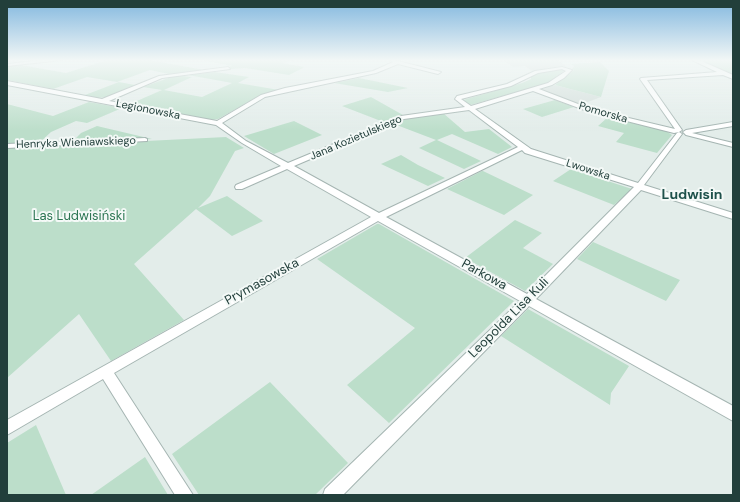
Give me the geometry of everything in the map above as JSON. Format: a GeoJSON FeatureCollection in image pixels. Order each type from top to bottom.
{"type":"FeatureCollection","features":[{"type":"Feature","properties":{"kind":"street","name":"Legionowska"},"geometry":{"type":"LineString","coordinates":[[14,83],[218,123]]}},
{"type":"Feature","properties":{"kind":"street"},"geometry":{"type":"LineString","coordinates":[[103,101],[146,83]]}},
{"type":"Feature","properties":{"kind":"street"},"geometry":{"type":"LineString","coordinates":[[218,123],[263,96],[318,83]]}},
{"type":"Feature","properties":{"kind":"street","name":"Jana Kozietulskiego"},"geometry":{"type":"LineString","coordinates":[[459,97],[512,83]]}},
{"type":"Feature","properties":{"kind":"street","name":"Jana Kozietulskiego"},"geometry":{"type":"LineString","coordinates":[[239,187],[403,117],[470,108],[551,83]]}},
{"type":"Feature","properties":{"kind":"street"},"geometry":{"type":"LineString","coordinates":[[646,83],[681,132],[733,124]]}},
{"type":"Feature","properties":{"kind":"street","name":"Pomorska"},"geometry":{"type":"LineString","coordinates":[[534,89],[589,110],[733,145]]}},
{"type":"Feature","properties":{"kind":"street","name":"Lwowska"},"geometry":{"type":"LineString","coordinates":[[459,97],[459,100],[528,151],[733,216]]}},
{"type":"Feature","properties":{"kind":"street","name":"Parkowa"},"geometry":{"type":"LineString","coordinates":[[218,123],[235,136],[378,217],[733,414]]}},
{"type":"Feature","properties":{"kind":"street","name":"Leopolda Lisa Kuli"},"geometry":{"type":"LineString","coordinates":[[331,495],[528,300],[639,186],[681,132]]}},
{"type":"Feature","properties":{"kind":"street","name":"Henryka Wieniawskiego"},"geometry":{"type":"LineString","coordinates":[[7,146],[145,140]]}},
{"type":"Feature","properties":{"kind":"street","name":"Prymasowska"},"geometry":{"type":"LineString","coordinates":[[7,428],[378,217],[523,147]]}},
{"type":"Feature","properties":{"kind":"street"},"geometry":{"type":"LineString","coordinates":[[105,371],[185,495]]}},
{"type":"Feature","properties":{"kind":"shaded area"},"geometry":{"type":"Polygon","coordinates":[[[555,85],[601,97],[580,105],[540,90],[555,85]]]}},
{"type":"Feature","properties":{"kind":"green space"},"geometry":{"type":"Polygon","coordinates":[[[25,83],[69,83],[53,89],[25,83]]]}},
{"type":"Feature","properties":{"kind":"green space"},"geometry":{"type":"Polygon","coordinates":[[[115,83],[135,85],[106,97],[98,98],[85,95],[115,83]]]}},
{"type":"Feature","properties":{"kind":"green space"},"geometry":{"type":"Polygon","coordinates":[[[153,83],[178,83],[164,90],[202,97],[231,83],[240,83],[279,90],[259,96],[218,119],[211,120],[130,104],[162,90],[143,87],[153,83]]]}},
{"type":"Feature","properties":{"kind":"green space"},"geometry":{"type":"Polygon","coordinates":[[[337,83],[386,83],[408,88],[388,92],[337,83]]]}},
{"type":"Feature","properties":{"kind":"green space"},"geometry":{"type":"Polygon","coordinates":[[[521,83],[547,83],[470,105],[463,100],[521,83]]]}},
{"type":"Feature","properties":{"kind":"green space"},"geometry":{"type":"Polygon","coordinates":[[[557,83],[605,83],[601,97],[555,85],[557,83]]]}},
{"type":"Feature","properties":{"kind":"green space"},"geometry":{"type":"Polygon","coordinates":[[[371,97],[403,115],[386,123],[342,106],[371,97]]]}},
{"type":"Feature","properties":{"kind":"green space"},"geometry":{"type":"Polygon","coordinates":[[[555,100],[574,107],[542,117],[523,109],[555,100]]]}},
{"type":"Feature","properties":{"kind":"green space"},"geometry":{"type":"Polygon","coordinates":[[[89,102],[122,108],[87,123],[76,121],[51,132],[38,144],[7,145],[7,104],[53,116],[89,102]]]}},
{"type":"Feature","properties":{"kind":"green space"},"geometry":{"type":"Polygon","coordinates":[[[443,113],[465,132],[489,129],[512,147],[498,154],[452,134],[437,140],[481,161],[464,169],[419,148],[436,140],[394,124],[409,118],[443,113]]]}},
{"type":"Feature","properties":{"kind":"green space"},"geometry":{"type":"Polygon","coordinates":[[[608,117],[666,131],[672,135],[657,153],[616,142],[624,133],[598,126],[608,117]]]}},
{"type":"Feature","properties":{"kind":"green space"},"geometry":{"type":"Polygon","coordinates":[[[294,121],[322,135],[274,154],[244,136],[294,121]]]}},
{"type":"Feature","properties":{"kind":"green space"},"geometry":{"type":"Polygon","coordinates":[[[97,126],[152,139],[71,143],[81,133],[97,126]]]}},
{"type":"Feature","properties":{"kind":"green space","name":"Las Ludwisiński"},"geometry":{"type":"Polygon","coordinates":[[[226,137],[244,148],[235,151],[210,196],[198,208],[227,196],[263,221],[232,236],[196,209],[134,264],[184,320],[111,361],[79,314],[7,378],[7,148],[226,137]]]}},
{"type":"Feature","properties":{"kind":"green space"},"geometry":{"type":"Polygon","coordinates":[[[401,155],[445,178],[428,186],[381,164],[401,155]]]}},
{"type":"Feature","properties":{"kind":"green space"},"geometry":{"type":"Polygon","coordinates":[[[571,169],[632,189],[614,205],[553,181],[571,169]]]}},
{"type":"Feature","properties":{"kind":"green space"},"geometry":{"type":"Polygon","coordinates":[[[482,171],[533,195],[504,215],[447,189],[482,171]]]}},
{"type":"Feature","properties":{"kind":"green space"},"geometry":{"type":"Polygon","coordinates":[[[515,220],[542,233],[523,248],[553,264],[525,291],[465,258],[515,220]]]}},
{"type":"Feature","properties":{"kind":"green space"},"geometry":{"type":"Polygon","coordinates":[[[377,224],[514,301],[389,423],[347,385],[415,328],[317,259],[377,224]]]}},
{"type":"Feature","properties":{"kind":"green space"},"geometry":{"type":"Polygon","coordinates":[[[593,242],[680,280],[666,301],[577,259],[593,242]]]}},
{"type":"Feature","properties":{"kind":"green space"},"geometry":{"type":"Polygon","coordinates":[[[528,309],[629,366],[611,393],[610,405],[501,336],[528,309]]]}},
{"type":"Feature","properties":{"kind":"green space"},"geometry":{"type":"Polygon","coordinates":[[[270,382],[348,463],[315,495],[199,495],[172,454],[270,382]]]}},
{"type":"Feature","properties":{"kind":"green space"},"geometry":{"type":"Polygon","coordinates":[[[36,425],[66,495],[7,495],[7,443],[36,425]]]}},
{"type":"Feature","properties":{"kind":"green space"},"geometry":{"type":"Polygon","coordinates":[[[145,457],[168,495],[91,495],[145,457]]]}},
{"type":"Feature","properties":{"kind":"district","name":"Ludwisin"},"geometry":{"type":"Point","coordinates":[692,195]}}]}
